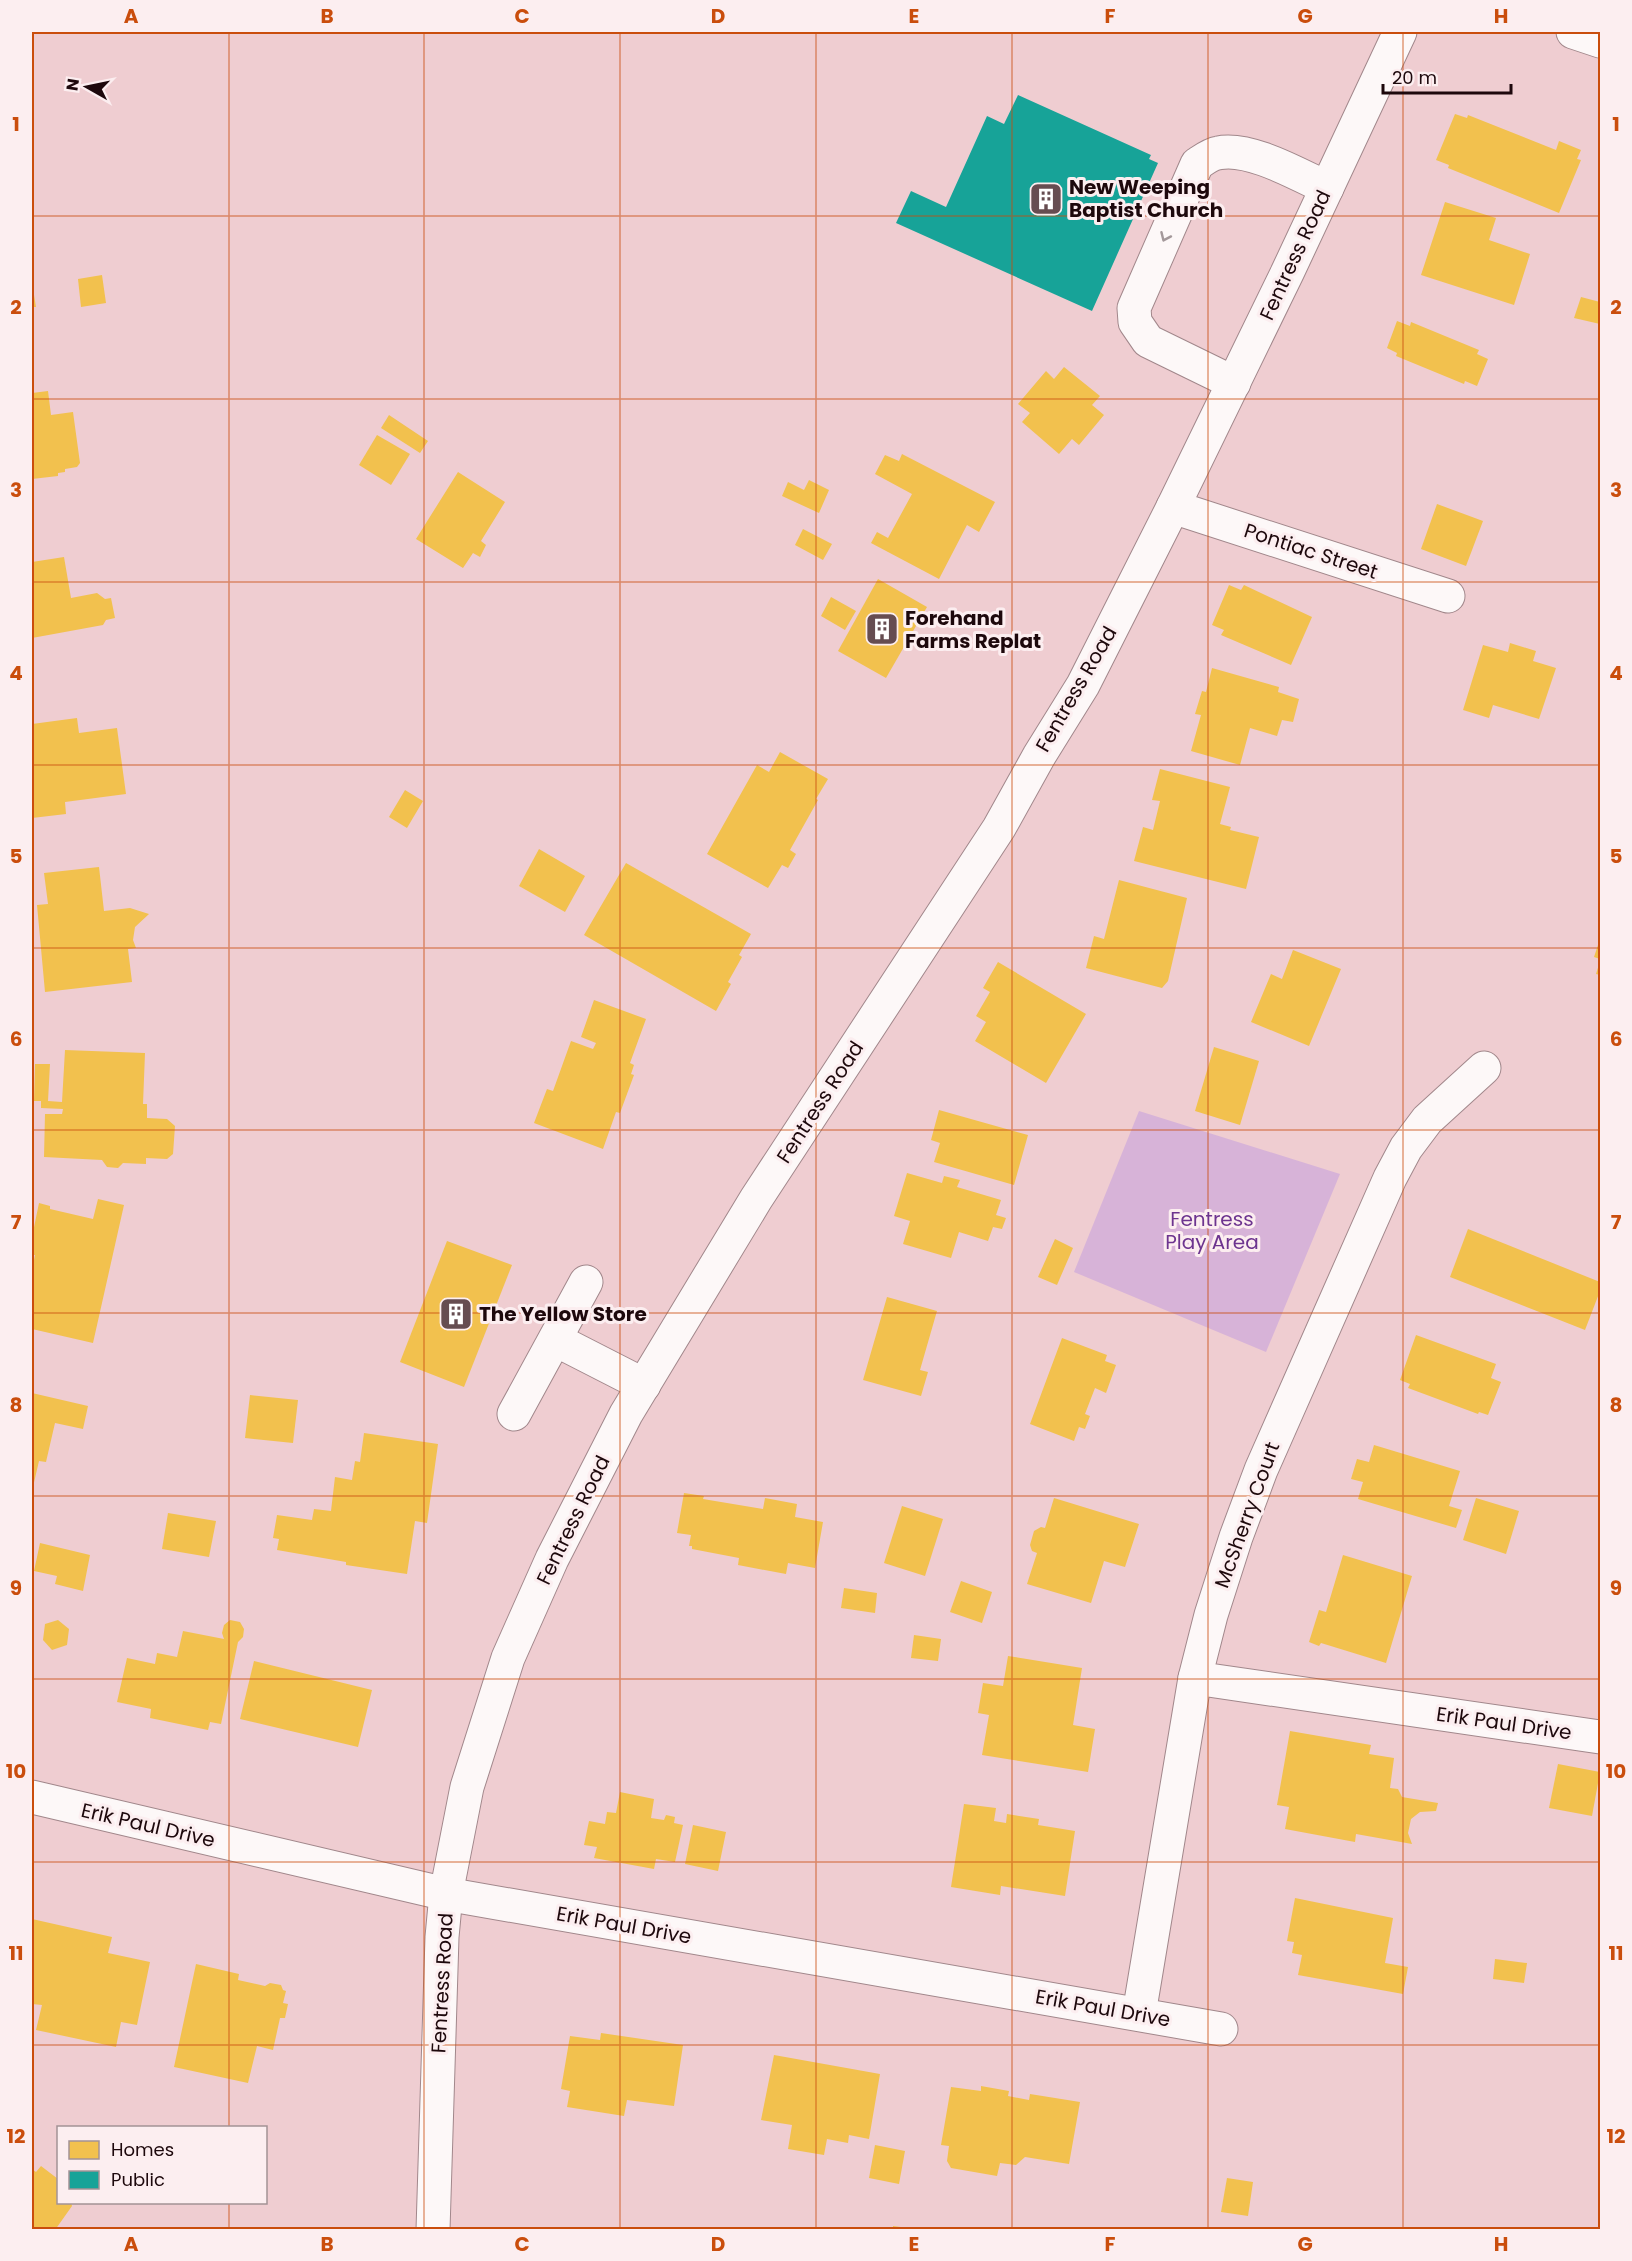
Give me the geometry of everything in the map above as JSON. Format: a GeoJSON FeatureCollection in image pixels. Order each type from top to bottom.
{"type":"FeatureCollection","features":[{"type":"Feature","properties":{"kind":"street","name":"Fentress Road"},"geometry":{"type":"LineString","coordinates":[[433,2229],[442,1937],[446,1894],[467,1787],[508,1658],[552,1559],[626,1414],[756,1199],[999,828],[1039,756],[1083,685],[1234,383],[1400,32]]}},
{"type":"Feature","properties":{"kind":"street"},"geometry":{"type":"LineString","coordinates":[[1573,32],[1600,41]]}},
{"type":"Feature","properties":{"kind":"street"},"geometry":{"type":"LineString","coordinates":[[1234,383],[1148,341],[1135,322],[1134,308],[1197,164],[1217,153],[1236,152],[1264,160],[1327,188]]}},
{"type":"Feature","properties":{"kind":"street","name":"Pontiac Street"},"geometry":{"type":"LineString","coordinates":[[1173,507],[1448,596]]}},
{"type":"Feature","properties":{"kind":"street","name":"McSherry Court"},"geometry":{"type":"LineString","coordinates":[[1139,2014],[1195,1678],[1211,1615],[1236,1537],[1261,1470],[1390,1178],[1406,1148],[1427,1120],[1484,1068]]}},
{"type":"Feature","properties":{"kind":"street"},"geometry":{"type":"LineString","coordinates":[[514,1414],[586,1282]]}},
{"type":"Feature","properties":{"kind":"street"},"geometry":{"type":"LineString","coordinates":[[556,1340],[644,1385]]}},
{"type":"Feature","properties":{"kind":"street","name":"Erik Paul Drive"},"geometry":{"type":"LineString","coordinates":[[1195,1678],[1600,1737]]}},
{"type":"Feature","properties":{"kind":"street","name":"Erik Paul Drive"},"geometry":{"type":"LineString","coordinates":[[32,1797],[446,1894],[1221,2029]]}},
{"type":"Feature","properties":{"kind":"green space","name":"Fentress Play Area"},"geometry":{"type":"Polygon","coordinates":[[[1139,1111],[1340,1174],[1266,1352],[1074,1272],[1139,1111]]]}},
{"type":"Feature","properties":{"kind":"building: Homes"},"geometry":{"type":"Polygon","coordinates":[[[1455,114],[1467,118],[1468,115],[1556,150],[1559,141],[1581,150],[1577,159],[1581,160],[1559,213],[1448,168],[1449,165],[1436,160],[1455,114]]]}},
{"type":"Feature","properties":{"kind":"building: Homes"},"geometry":{"type":"Polygon","coordinates":[[[1445,202],[1496,218],[1489,240],[1530,254],[1514,305],[1421,275],[1445,202]]]}},
{"type":"Feature","properties":{"kind":"building: Homes"},"geometry":{"type":"Polygon","coordinates":[[[102,275],[106,303],[81,307],[78,279],[102,275]]]}},
{"type":"Feature","properties":{"kind":"building: Homes"},"geometry":{"type":"Polygon","coordinates":[[[32,283],[36,307],[32,307],[32,283]]]}},
{"type":"Feature","properties":{"kind":"building: Homes"},"geometry":{"type":"Polygon","coordinates":[[[1581,297],[1600,302],[1600,324],[1574,318],[1581,297]]]}},
{"type":"Feature","properties":{"kind":"building: Homes"},"geometry":{"type":"Polygon","coordinates":[[[1397,321],[1410,326],[1411,322],[1479,350],[1477,354],[1488,359],[1477,386],[1465,381],[1464,384],[1396,356],[1397,353],[1387,348],[1397,321]]]}},
{"type":"Feature","properties":{"kind":"building: Homes"},"geometry":{"type":"Polygon","coordinates":[[[1064,367],[1100,396],[1092,405],[1104,415],[1079,445],[1072,439],[1059,454],[1022,422],[1030,413],[1018,404],[1046,371],[1054,379],[1064,367]]]}},
{"type":"Feature","properties":{"kind":"building: Homes"},"geometry":{"type":"Polygon","coordinates":[[[48,391],[51,415],[73,412],[80,463],[77,467],[58,473],[58,476],[32,479],[32,393],[48,391]]]}},
{"type":"Feature","properties":{"kind":"building: Homes"},"geometry":{"type":"Polygon","coordinates":[[[389,415],[428,441],[420,453],[381,428],[389,415]]]}},
{"type":"Feature","properties":{"kind":"building: Homes"},"geometry":{"type":"Polygon","coordinates":[[[377,435],[410,454],[391,485],[359,465],[377,435]]]}},
{"type":"Feature","properties":{"kind":"building: Homes"},"geometry":{"type":"Polygon","coordinates":[[[902,454],[995,502],[979,532],[967,525],[939,579],[871,543],[877,532],[888,538],[912,494],[875,474],[885,455],[899,461],[902,454]]]}},
{"type":"Feature","properties":{"kind":"building: Homes"},"geometry":{"type":"Polygon","coordinates":[[[458,472],[505,502],[481,541],[486,545],[480,557],[473,553],[463,568],[416,539],[458,472]]]}},
{"type":"Feature","properties":{"kind":"building: Homes"},"geometry":{"type":"Polygon","coordinates":[[[809,480],[829,490],[819,513],[782,496],[788,482],[804,490],[809,480]]]}},
{"type":"Feature","properties":{"kind":"building: Homes"},"geometry":{"type":"Polygon","coordinates":[[[1437,504],[1483,521],[1466,566],[1421,549],[1437,504]]]}},
{"type":"Feature","properties":{"kind":"building: Homes"},"geometry":{"type":"Polygon","coordinates":[[[803,529],[832,544],[823,560],[795,545],[803,529]]]}},
{"type":"Feature","properties":{"kind":"building: Homes"},"geometry":{"type":"Polygon","coordinates":[[[64,557],[71,598],[97,593],[105,599],[111,598],[115,618],[106,620],[103,625],[32,638],[32,562],[64,557]]]}},
{"type":"Feature","properties":{"kind":"building: Homes","name":"Forehand Farms Replat"},"geometry":{"type":"Polygon","coordinates":[[[878,579],[927,607],[886,678],[838,651],[878,579]]]}},
{"type":"Feature","properties":{"kind":"building: Homes"},"geometry":{"type":"Polygon","coordinates":[[[1229,585],[1241,590],[1244,585],[1312,617],[1291,665],[1221,635],[1224,630],[1212,625],[1229,585]]]}},
{"type":"Feature","properties":{"kind":"building: Homes"},"geometry":{"type":"Polygon","coordinates":[[[831,597],[856,611],[845,630],[821,616],[831,597]]]}},
{"type":"Feature","properties":{"kind":"building: Homes"},"geometry":{"type":"Polygon","coordinates":[[[1510,643],[1536,651],[1533,661],[1556,668],[1539,719],[1493,705],[1489,718],[1463,710],[1483,645],[1508,652],[1510,643]]]}},
{"type":"Feature","properties":{"kind":"building: Homes"},"geometry":{"type":"Polygon","coordinates":[[[1212,668],[1279,687],[1278,692],[1299,699],[1293,722],[1282,720],[1277,736],[1250,728],[1240,765],[1191,751],[1201,715],[1195,714],[1202,691],[1206,692],[1212,668]]]}},
{"type":"Feature","properties":{"kind":"building: Homes"},"geometry":{"type":"Polygon","coordinates":[[[77,718],[79,733],[117,728],[126,794],[65,802],[66,814],[32,818],[32,724],[77,718]]]}},
{"type":"Feature","properties":{"kind":"building: Homes"},"geometry":{"type":"Polygon","coordinates":[[[780,752],[828,779],[790,850],[796,854],[788,868],[782,865],[768,888],[707,854],[757,765],[769,772],[780,752]]]}},
{"type":"Feature","properties":{"kind":"building: Homes"},"geometry":{"type":"Polygon","coordinates":[[[1160,769],[1230,787],[1220,824],[1231,827],[1230,830],[1259,837],[1246,889],[1134,861],[1143,827],[1153,830],[1160,801],[1152,800],[1160,769]]]}},
{"type":"Feature","properties":{"kind":"building: Homes"},"geometry":{"type":"Polygon","coordinates":[[[405,790],[423,801],[407,828],[389,817],[405,790]]]}},
{"type":"Feature","properties":{"kind":"building: Homes"},"geometry":{"type":"Polygon","coordinates":[[[539,849],[585,876],[565,912],[519,886],[539,849]]]}},
{"type":"Feature","properties":{"kind":"building: Homes"},"geometry":{"type":"Polygon","coordinates":[[[626,863],[751,934],[739,955],[742,957],[728,982],[731,984],[716,1011],[584,935],[626,863]]]}},
{"type":"Feature","properties":{"kind":"building: Homes"},"geometry":{"type":"Polygon","coordinates":[[[99,867],[104,911],[130,908],[149,914],[135,927],[133,940],[136,948],[128,949],[132,982],[45,992],[37,905],[48,904],[44,873],[99,867]]]}},
{"type":"Feature","properties":{"kind":"building: Homes"},"geometry":{"type":"Polygon","coordinates":[[[1119,880],[1187,898],[1168,981],[1162,988],[1086,968],[1094,936],[1104,939],[1119,880]]]}},
{"type":"Feature","properties":{"kind":"building: Homes"},"geometry":{"type":"Polygon","coordinates":[[[1598,945],[1600,946],[1600,959],[1594,957],[1598,945]]]}},
{"type":"Feature","properties":{"kind":"building: Homes"},"geometry":{"type":"Polygon","coordinates":[[[1293,950],[1341,969],[1309,1046],[1251,1022],[1271,974],[1282,979],[1293,950]]]}},
{"type":"Feature","properties":{"kind":"building: Homes"},"geometry":{"type":"Polygon","coordinates":[[[1600,961],[1600,975],[1596,974],[1600,961]]]}},
{"type":"Feature","properties":{"kind":"building: Homes"},"geometry":{"type":"Polygon","coordinates":[[[998,962],[1086,1014],[1046,1083],[975,1041],[986,1022],[976,1016],[990,992],[983,988],[998,962]]]}},
{"type":"Feature","properties":{"kind":"building: Homes"},"geometry":{"type":"Polygon","coordinates":[[[594,1000],[646,1019],[630,1063],[634,1065],[631,1074],[634,1075],[620,1113],[616,1112],[603,1149],[534,1123],[547,1089],[553,1091],[571,1041],[593,1049],[596,1043],[581,1037],[594,1000]]]}},
{"type":"Feature","properties":{"kind":"building: Homes"},"geometry":{"type":"Polygon","coordinates":[[[1214,1047],[1259,1061],[1240,1125],[1195,1111],[1214,1047]]]}},
{"type":"Feature","properties":{"kind":"building: Homes"},"geometry":{"type":"Polygon","coordinates":[[[65,1050],[145,1053],[143,1104],[147,1104],[147,1118],[167,1119],[175,1126],[173,1154],[167,1159],[146,1158],[146,1164],[123,1163],[118,1168],[107,1167],[102,1160],[44,1157],[45,1114],[62,1114],[63,1109],[41,1108],[41,1101],[34,1101],[35,1064],[50,1064],[48,1101],[62,1102],[65,1050]]]}},
{"type":"Feature","properties":{"kind":"building: Homes"},"geometry":{"type":"Polygon","coordinates":[[[939,1110],[1028,1135],[1014,1185],[934,1162],[940,1143],[931,1140],[939,1110]]]}},
{"type":"Feature","properties":{"kind":"building: Homes"},"geometry":{"type":"Polygon","coordinates":[[[907,1173],[942,1183],[944,1176],[960,1180],[957,1187],[1001,1200],[996,1215],[1006,1218],[1002,1229],[993,1227],[988,1241],[959,1232],[951,1258],[903,1244],[910,1221],[894,1216],[907,1173]]]}},
{"type":"Feature","properties":{"kind":"building: Homes"},"geometry":{"type":"Polygon","coordinates":[[[98,1199],[124,1205],[93,1343],[32,1329],[32,1270],[35,1255],[32,1255],[32,1237],[39,1203],[50,1206],[50,1209],[93,1219],[98,1199]]]}},
{"type":"Feature","properties":{"kind":"building: Homes"},"geometry":{"type":"Polygon","coordinates":[[[1468,1229],[1600,1282],[1600,1291],[1585,1330],[1450,1277],[1468,1229]]]}},
{"type":"Feature","properties":{"kind":"building: Homes"},"geometry":{"type":"Polygon","coordinates":[[[1055,1239],[1073,1248],[1057,1285],[1038,1277],[1055,1239]]]}},
{"type":"Feature","properties":{"kind":"building: Homes","name":"The Yellow Store"},"geometry":{"type":"Polygon","coordinates":[[[447,1241],[512,1265],[464,1387],[400,1362],[447,1241]]]}},
{"type":"Feature","properties":{"kind":"building: Homes"},"geometry":{"type":"Polygon","coordinates":[[[887,1297],[937,1311],[920,1370],[928,1372],[921,1396],[863,1380],[887,1297]]]}},
{"type":"Feature","properties":{"kind":"building: Homes"},"geometry":{"type":"Polygon","coordinates":[[[1416,1335],[1496,1364],[1491,1378],[1501,1382],[1488,1415],[1479,1412],[1478,1414],[1408,1388],[1410,1384],[1400,1380],[1416,1335]]]}},
{"type":"Feature","properties":{"kind":"building: Homes"},"geometry":{"type":"Polygon","coordinates":[[[1062,1338],[1107,1355],[1105,1361],[1116,1365],[1106,1393],[1095,1388],[1085,1414],[1090,1416],[1085,1429],[1079,1427],[1074,1441],[1030,1424],[1062,1338]]]}},
{"type":"Feature","properties":{"kind":"building: Homes"},"geometry":{"type":"Polygon","coordinates":[[[32,1393],[88,1406],[83,1429],[55,1423],[46,1462],[39,1461],[32,1491],[32,1393]]]}},
{"type":"Feature","properties":{"kind":"building: Homes"},"geometry":{"type":"Polygon","coordinates":[[[250,1395],[298,1400],[293,1443],[245,1438],[250,1395]]]}},
{"type":"Feature","properties":{"kind":"building: Homes"},"geometry":{"type":"Polygon","coordinates":[[[364,1433],[438,1444],[427,1523],[415,1521],[407,1574],[346,1565],[346,1562],[277,1550],[279,1539],[273,1538],[277,1515],[312,1520],[314,1509],[331,1511],[335,1477],[352,1480],[355,1461],[360,1462],[364,1433]]]}},
{"type":"Feature","properties":{"kind":"building: Homes"},"geometry":{"type":"Polygon","coordinates":[[[1374,1445],[1460,1471],[1449,1506],[1462,1510],[1456,1528],[1358,1499],[1363,1482],[1351,1479],[1357,1459],[1369,1462],[1374,1445]]]}},
{"type":"Feature","properties":{"kind":"building: Homes"},"geometry":{"type":"Polygon","coordinates":[[[684,1493],[704,1496],[703,1499],[763,1509],[765,1498],[797,1504],[795,1517],[823,1522],[815,1568],[788,1563],[786,1574],[738,1565],[739,1558],[692,1549],[692,1546],[689,1546],[691,1535],[677,1533],[684,1493]]]}},
{"type":"Feature","properties":{"kind":"building: Homes"},"geometry":{"type":"Polygon","coordinates":[[[1054,1498],[1139,1524],[1125,1567],[1104,1561],[1091,1603],[1027,1584],[1037,1553],[1032,1551],[1030,1545],[1034,1531],[1041,1527],[1045,1528],[1054,1498]]]}},
{"type":"Feature","properties":{"kind":"building: Homes"},"geometry":{"type":"Polygon","coordinates":[[[1476,1498],[1519,1511],[1506,1554],[1463,1540],[1476,1498]]]}},
{"type":"Feature","properties":{"kind":"building: Homes"},"geometry":{"type":"Polygon","coordinates":[[[902,1506],[943,1519],[925,1576],[884,1563],[902,1506]]]}},
{"type":"Feature","properties":{"kind":"building: Homes"},"geometry":{"type":"Polygon","coordinates":[[[168,1513],[216,1521],[209,1557],[162,1549],[168,1513]]]}},
{"type":"Feature","properties":{"kind":"building: Homes"},"geometry":{"type":"Polygon","coordinates":[[[40,1543],[90,1555],[83,1591],[55,1584],[57,1576],[34,1571],[40,1543]]]}},
{"type":"Feature","properties":{"kind":"building: Homes"},"geometry":{"type":"Polygon","coordinates":[[[1343,1555],[1412,1576],[1386,1663],[1321,1643],[1319,1646],[1309,1642],[1319,1610],[1326,1612],[1343,1555]]]}},
{"type":"Feature","properties":{"kind":"building: Homes"},"geometry":{"type":"Polygon","coordinates":[[[961,1581],[992,1592],[982,1623],[950,1612],[961,1581]]]}},
{"type":"Feature","properties":{"kind":"building: Homes"},"geometry":{"type":"Polygon","coordinates":[[[844,1588],[877,1593],[875,1613],[841,1608],[844,1588]]]}},
{"type":"Feature","properties":{"kind":"building: Homes"},"geometry":{"type":"Polygon","coordinates":[[[58,1620],[69,1629],[67,1645],[52,1650],[43,1640],[45,1624],[58,1620]]]}},
{"type":"Feature","properties":{"kind":"building: Homes"},"geometry":{"type":"Polygon","coordinates":[[[230,1620],[240,1622],[244,1629],[243,1637],[238,1642],[221,1724],[210,1722],[208,1730],[150,1718],[151,1709],[117,1702],[127,1658],[155,1664],[157,1653],[177,1657],[183,1631],[224,1639],[222,1633],[224,1625],[230,1620]]]}},
{"type":"Feature","properties":{"kind":"building: Homes"},"geometry":{"type":"Polygon","coordinates":[[[914,1635],[941,1639],[938,1661],[911,1658],[914,1635]]]}},
{"type":"Feature","properties":{"kind":"building: Homes"},"geometry":{"type":"Polygon","coordinates":[[[1008,1656],[1082,1668],[1073,1725],[1095,1729],[1088,1772],[982,1755],[989,1715],[978,1713],[983,1683],[1003,1686],[1008,1656]]]}},
{"type":"Feature","properties":{"kind":"building: Homes"},"geometry":{"type":"Polygon","coordinates":[[[254,1661],[372,1690],[358,1747],[240,1719],[254,1661]]]}},
{"type":"Feature","properties":{"kind":"building: Homes"},"geometry":{"type":"Polygon","coordinates":[[[1290,1731],[1371,1745],[1369,1754],[1394,1758],[1390,1788],[1398,1789],[1402,1797],[1438,1803],[1436,1811],[1420,1812],[1411,1819],[1408,1833],[1412,1844],[1356,1834],[1355,1842],[1285,1829],[1289,1807],[1277,1805],[1290,1731]]]}},
{"type":"Feature","properties":{"kind":"building: Homes"},"geometry":{"type":"Polygon","coordinates":[[[1558,1764],[1600,1772],[1592,1816],[1549,1808],[1558,1764]]]}},
{"type":"Feature","properties":{"kind":"building: Homes"},"geometry":{"type":"Polygon","coordinates":[[[620,1792],[654,1799],[651,1818],[664,1820],[666,1815],[675,1817],[674,1823],[683,1825],[675,1862],[656,1859],[654,1869],[594,1858],[597,1847],[584,1845],[589,1821],[605,1824],[607,1812],[616,1813],[620,1792]]]}},
{"type":"Feature","properties":{"kind":"building: Homes"},"geometry":{"type":"Polygon","coordinates":[[[964,1804],[996,1808],[994,1821],[1006,1823],[1007,1814],[1039,1819],[1038,1825],[1075,1831],[1065,1896],[1001,1886],[1000,1895],[951,1887],[964,1804]]]}},
{"type":"Feature","properties":{"kind":"building: Homes"},"geometry":{"type":"Polygon","coordinates":[[[693,1825],[726,1832],[718,1871],[685,1864],[693,1825]]]}},
{"type":"Feature","properties":{"kind":"building: Homes"},"geometry":{"type":"Polygon","coordinates":[[[1295,1898],[1393,1918],[1385,1963],[1408,1967],[1403,1994],[1298,1975],[1302,1955],[1292,1953],[1294,1942],[1287,1941],[1295,1898]]]}},
{"type":"Feature","properties":{"kind":"building: Homes"},"geometry":{"type":"Polygon","coordinates":[[[32,1919],[112,1937],[108,1953],[150,1962],[137,2025],[121,2022],[116,2047],[36,2030],[42,2005],[32,2004],[32,1919]]]}},
{"type":"Feature","properties":{"kind":"building: Homes"},"geometry":{"type":"Polygon","coordinates":[[[1495,1959],[1527,1963],[1524,1983],[1493,1979],[1495,1959]]]}},
{"type":"Feature","properties":{"kind":"building: Homes"},"geometry":{"type":"Polygon","coordinates":[[[196,1964],[239,1974],[238,1980],[265,1986],[270,1983],[281,1985],[286,1991],[283,2003],[288,2004],[285,2018],[280,2018],[273,2050],[257,2046],[248,2083],[174,2067],[196,1964]]]}},
{"type":"Feature","properties":{"kind":"building: Homes"},"geometry":{"type":"Polygon","coordinates":[[[601,2033],[683,2045],[674,2106],[627,2100],[624,2116],[567,2107],[570,2091],[561,2089],[570,2036],[600,2040],[601,2033]]]}},
{"type":"Feature","properties":{"kind":"building: Homes"},"geometry":{"type":"Polygon","coordinates":[[[774,2055],[880,2074],[869,2139],[849,2135],[848,2143],[827,2139],[824,2155],[788,2149],[792,2125],[761,2120],[774,2055]]]}},
{"type":"Feature","properties":{"kind":"building: Homes"},"geometry":{"type":"Polygon","coordinates":[[[981,2086],[1009,2091],[1008,2096],[1029,2100],[1030,2094],[1080,2102],[1069,2164],[1025,2157],[1016,2165],[1000,2163],[997,2176],[951,2168],[947,2161],[949,2146],[941,2145],[951,2087],[981,2091],[981,2086]]]}},
{"type":"Feature","properties":{"kind":"building: Homes"},"geometry":{"type":"Polygon","coordinates":[[[875,2145],[905,2151],[899,2184],[869,2178],[875,2145]]]}},
{"type":"Feature","properties":{"kind":"building: Homes"},"geometry":{"type":"Polygon","coordinates":[[[41,2166],[57,2178],[57,2204],[72,2204],[55,2230],[32,2230],[32,2169],[36,2172],[41,2166]]]}},
{"type":"Feature","properties":{"kind":"building: Homes"},"geometry":{"type":"Polygon","coordinates":[[[1227,2178],[1253,2182],[1248,2216],[1221,2212],[1227,2178]]]}},
{"type":"Feature","properties":{"kind":"building: Homes"},"geometry":{"type":"Polygon","coordinates":[[[893,2226],[908,2228],[908,2230],[893,2230],[893,2226]]]}},
{"type":"Feature","properties":{"kind":"building: Public","name":"New Weeping Baptist Church"},"geometry":{"type":"Polygon","coordinates":[[[1018,95],[1151,155],[1149,159],[1158,163],[1092,311],[896,223],[911,191],[946,207],[987,116],[1004,124],[1018,95]]]}},
{"type":"Feature","properties":{"kind":"place","name":"New Weeping Baptist Church"},"geometry":{"type":"Point","coordinates":[1046,199]}},
{"type":"Feature","properties":{"kind":"place","name":"Forehand Farms Replat"},"geometry":{"type":"Point","coordinates":[882,629]}},
{"type":"Feature","properties":{"kind":"place","name":"The Yellow Store"},"geometry":{"type":"Point","coordinates":[456,1314]}}]}
